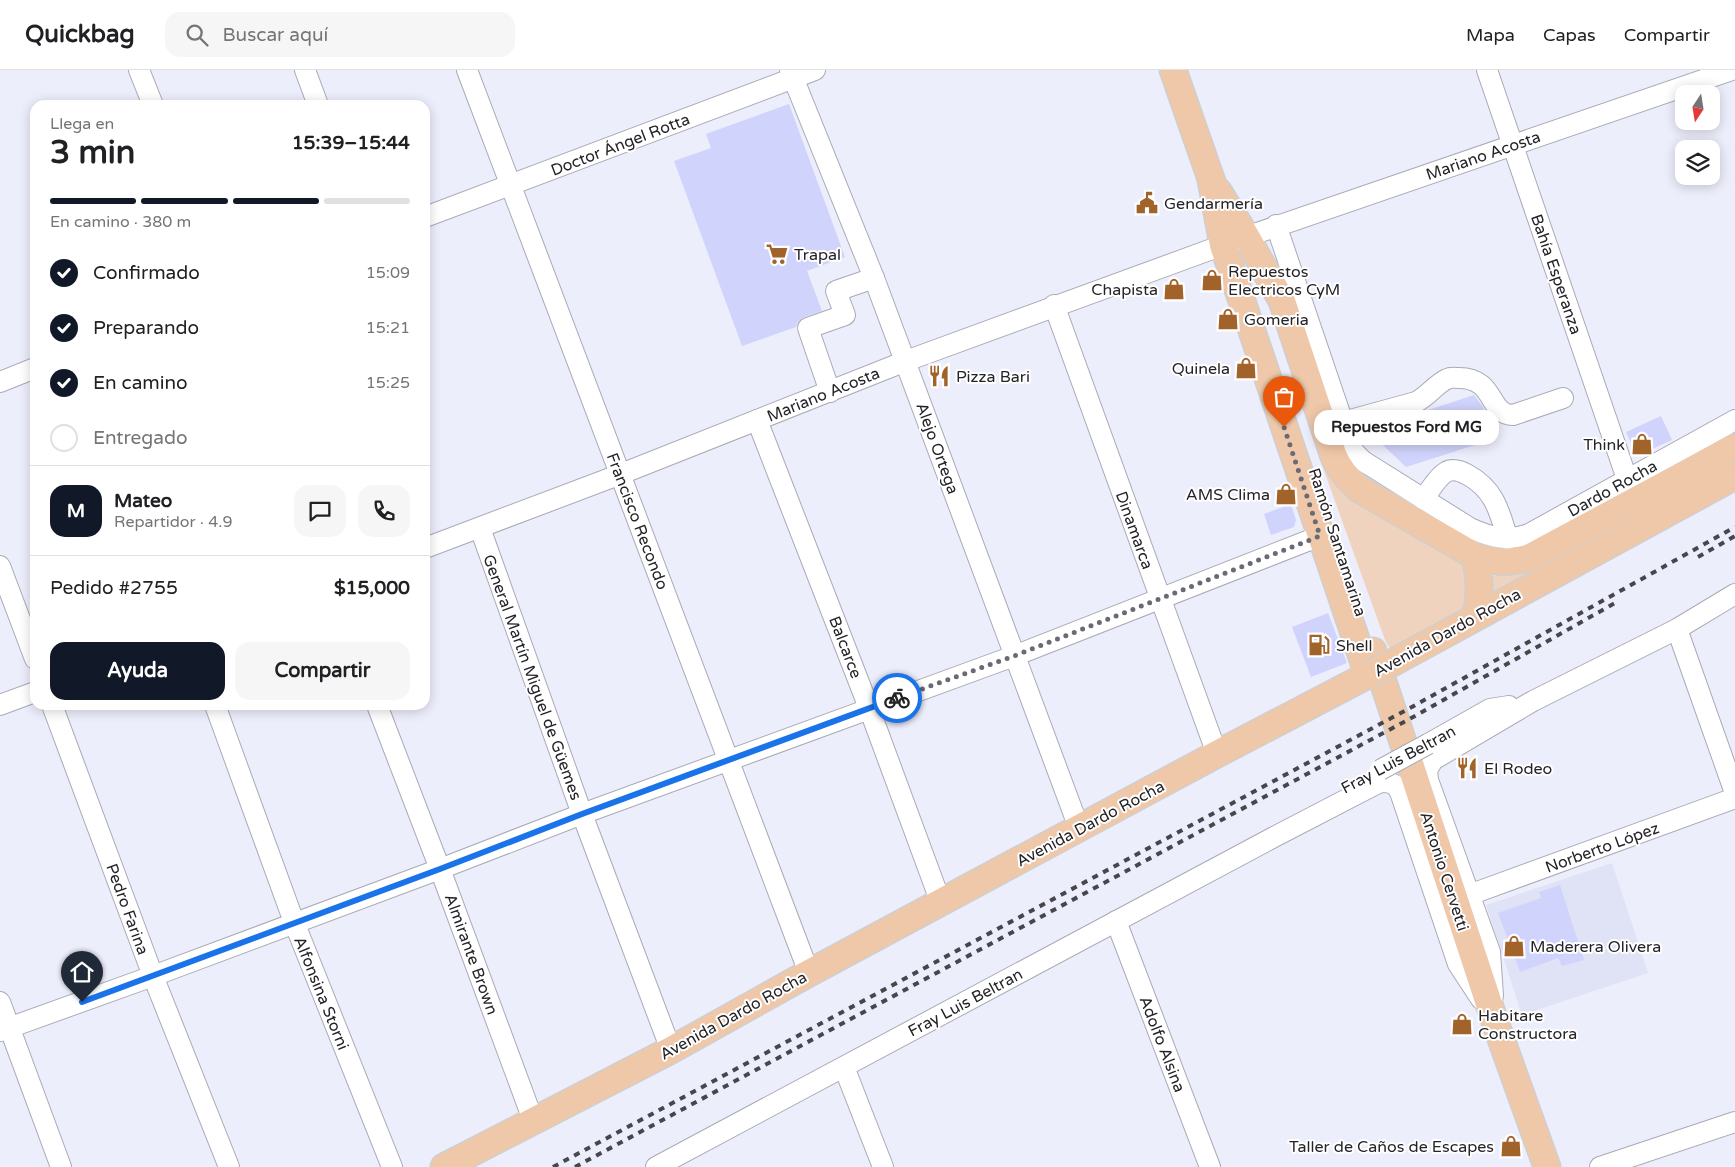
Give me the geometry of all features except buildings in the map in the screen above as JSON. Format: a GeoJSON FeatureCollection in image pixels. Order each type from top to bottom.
{"type":"FeatureCollection","features":[{"type":"Feature","properties":{"kind":"main road","name":"Ramón Santamarina"},"geometry":{"type":"LineString","coordinates":[[1173,70],[1211,180],[1282,364],[1395,721]]}},
{"type":"Feature","properties":{"kind":"main road","name":"Ramón Santamarina"},"geometry":{"type":"LineString","coordinates":[[1234,240],[1320,536],[1368,675]]}},
{"type":"Feature","properties":{"kind":"main road","name":"Ramón Santamarina"},"geometry":{"type":"LineString","coordinates":[[1234,240],[1282,301],[1333,454],[1346,478],[1371,497],[1480,545]]}},
{"type":"Feature","properties":{"kind":"main road","name":"Avenida Dardo Rocha"},"geometry":{"type":"LineString","coordinates":[[1480,545],[1489,561],[1518,561],[1530,557],[1735,447]]}},
{"type":"Feature","properties":{"kind":"main road","name":"Avenida Dardo Rocha"},"geometry":{"type":"LineString","coordinates":[[444,1167],[671,1050],[809,973],[1217,754],[1392,663],[1735,476]]}},
{"type":"Feature","properties":{"kind":"main road"},"geometry":{"type":"LineString","coordinates":[[1476,616],[1480,598],[1480,545]]}},
{"type":"Feature","properties":{"kind":"main road","name":"Antonio Cervetti"},"geometry":{"type":"LineString","coordinates":[[1395,721],[1495,1022],[1547,1167]]}},
{"type":"Feature","properties":{"kind":"street"},"geometry":{"type":"LineString","coordinates":[[139,70],[151,100]]}},
{"type":"Feature","properties":{"kind":"street"},"geometry":{"type":"LineString","coordinates":[[305,70],[316,100]]}},
{"type":"Feature","properties":{"kind":"street","name":"Francisco Recondo"},"geometry":{"type":"LineString","coordinates":[[467,70],[809,973]]}},
{"type":"Feature","properties":{"kind":"street","name":"Doctor Ángel Rotta"},"geometry":{"type":"LineString","coordinates":[[430,215],[792,74],[815,70]]}},
{"type":"Feature","properties":{"kind":"street","name":"Bahía Esperanza"},"geometry":{"type":"LineString","coordinates":[[1486,70],[1627,479]]}},
{"type":"Feature","properties":{"kind":"street","name":"Mariano Acosta"},"geometry":{"type":"LineString","coordinates":[[430,546],[621,474],[906,361],[1054,305],[1276,225],[1732,70]]}},
{"type":"Feature","properties":{"kind":"street","name":"Alejo Ortega"},"geometry":{"type":"LineString","coordinates":[[792,74],[906,361],[1079,828]]}},
{"type":"Feature","properties":{"kind":"street"},"geometry":{"type":"LineString","coordinates":[[1276,225],[1354,452],[1363,461],[1470,528],[1480,545]]}},
{"type":"Feature","properties":{"kind":"street"},"geometry":{"type":"LineString","coordinates":[[830,392],[808,328],[845,315],[836,291],[874,278]]}},
{"type":"Feature","properties":{"kind":"street","name":"Dinamarca"},"geometry":{"type":"LineString","coordinates":[[1054,305],[1217,754]]}},
{"type":"Feature","properties":{"kind":"street"},"geometry":{"type":"LineString","coordinates":[[0,382],[30,370]]}},
{"type":"Feature","properties":{"kind":"street"},"geometry":{"type":"LineString","coordinates":[[1343,422],[1416,402],[1426,397],[1449,378],[1467,378],[1481,384],[1499,410],[1506,415],[1513,415],[1563,398]]}},
{"type":"Feature","properties":{"kind":"street","name":"Balcarce"},"geometry":{"type":"LineString","coordinates":[[757,420],[869,708],[941,903]]}},
{"type":"Feature","properties":{"kind":"street","name":"Dardo Rocha"},"geometry":{"type":"LineString","coordinates":[[1480,545],[1529,534],[1735,420]]}},
{"type":"Feature","properties":{"kind":"street"},"geometry":{"type":"LineString","coordinates":[[1423,499],[1444,473],[1453,469],[1465,473],[1482,483],[1490,494],[1498,508],[1508,539]]}},
{"type":"Feature","properties":{"kind":"street","name":"General Martín Miguel de Güemes"},"geometry":{"type":"LineString","coordinates":[[480,528],[582,814],[671,1050]]}},
{"type":"Feature","properties":{"kind":"street"},"geometry":{"type":"LineString","coordinates":[[5,1029],[153,976],[582,814],[1014,656],[1320,536]]}},
{"type":"Feature","properties":{"kind":"street"},"geometry":{"type":"LineString","coordinates":[[0,566],[30,646]]}},
{"type":"Feature","properties":{"kind":"street","name":"Fray Luis Beltran"},"geometry":{"type":"LineString","coordinates":[[656,1167],[1274,837],[1305,808],[1385,776],[1430,752],[1490,710],[1533,701],[1678,629],[1735,594]]}},
{"type":"Feature","properties":{"kind":"street"},"geometry":{"type":"LineString","coordinates":[[1678,629],[1735,793]]}},
{"type":"Feature","properties":{"kind":"street"},"geometry":{"type":"LineString","coordinates":[[0,705],[30,694]]}},
{"type":"Feature","properties":{"kind":"street","name":"Pedro Farina"},"geometry":{"type":"LineString","coordinates":[[54,710],[153,976],[229,1167]]}},
{"type":"Feature","properties":{"kind":"street","name":"Alfonsina Storni"},"geometry":{"type":"LineString","coordinates":[[217,710],[294,922],[392,1167]]}},
{"type":"Feature","properties":{"kind":"street","name":"Almirante Brown"},"geometry":{"type":"LineString","coordinates":[[379,710],[533,1120]]}},
{"type":"Feature","properties":{"kind":"street","name":"Antonio Cervetti"},"geometry":{"type":"LineString","coordinates":[[1430,752],[1427,770],[1428,780],[1490,952],[1495,1022]]}},
{"type":"Feature","properties":{"kind":"street","name":"Antonio Cervetti"},"geometry":{"type":"LineString","coordinates":[[1385,776],[1397,786],[1400,792],[1458,964],[1495,1022]]}},
{"type":"Feature","properties":{"kind":"street","name":"Norberto López"},"geometry":{"type":"LineString","coordinates":[[1469,895],[1735,798]]}},
{"type":"Feature","properties":{"kind":"street","name":"Adolfo Alsina"},"geometry":{"type":"LineString","coordinates":[[1116,921],[1210,1167]]}},
{"type":"Feature","properties":{"kind":"street"},"geometry":{"type":"LineString","coordinates":[[0,1002],[5,1029],[61,1167]]}},
{"type":"Feature","properties":{"kind":"street"},"geometry":{"type":"LineString","coordinates":[[844,1067],[882,1167]]}},
{"type":"Feature","properties":{"kind":"street"},"geometry":{"type":"LineString","coordinates":[[1600,1167],[1735,1122]]}},
{"type":"Feature","properties":{"kind":"shaded area"},"geometry":{"type":"Polygon","coordinates":[[[1319,453],[1469,567],[1465,611],[1398,649],[1390,649],[1385,640],[1319,453]]]}},
{"type":"Feature","properties":{"kind":"shaded area"},"geometry":{"type":"Polygon","coordinates":[[[1541,568],[1493,600],[1492,576],[1541,568]]]}},
{"type":"Feature","properties":{"kind":"shaded area"},"geometry":{"type":"Polygon","coordinates":[[[1612,863],[1648,973],[1522,1015],[1486,905],[1612,863]]]}},
{"type":"Feature","properties":{"kind":"railway"},"geometry":{"type":"LineString","coordinates":[[553,1167],[1410,708],[1735,527]]}},
{"type":"Feature","properties":{"kind":"railway"},"geometry":{"type":"LineString","coordinates":[[1698,557],[1735,536]]}},
{"type":"Feature","properties":{"kind":"railway"},"geometry":{"type":"LineString","coordinates":[[575,1167],[1415,716],[1615,603]]}},
{"type":"Feature","properties":{"kind":"way so far"},"geometry":{"type":"LineString","coordinates":[[897,698],[1014,656],[1320,536],[1284,427]]}},
{"type":"Feature","properties":{"kind":"place","name":"Gendarmería"},"geometry":{"type":"Point","coordinates":[1147,203]}},
{"type":"Feature","properties":{"kind":"place","name":"Trapal"},"geometry":{"type":"Point","coordinates":[777,254]}},
{"type":"Feature","properties":{"kind":"place","name":"Repuestos Electricos CyM"},"geometry":{"type":"Point","coordinates":[1212,280]}},
{"type":"Feature","properties":{"kind":"place","name":"Chapista"},"geometry":{"type":"Point","coordinates":[1174,289]}},
{"type":"Feature","properties":{"kind":"place","name":"Gomeria"},"geometry":{"type":"Point","coordinates":[1228,319]}},
{"type":"Feature","properties":{"kind":"place","name":"Quinela"},"geometry":{"type":"Point","coordinates":[1246,368]}},
{"type":"Feature","properties":{"kind":"place","name":"Pizza Bari"},"geometry":{"type":"Point","coordinates":[939,376]}},
{"type":"Feature","properties":{"kind":"place","name":"Repuestos Ford MG"},"geometry":{"type":"Point","coordinates":[1284,427]}},
{"type":"Feature","properties":{"kind":"place","name":"Think"},"geometry":{"type":"Point","coordinates":[1642,444]}},
{"type":"Feature","properties":{"kind":"place","name":"AMS Clima"},"geometry":{"type":"Point","coordinates":[1286,494]}},
{"type":"Feature","properties":{"kind":"place","name":"Shell"},"geometry":{"type":"Point","coordinates":[1319,645]}},
{"type":"Feature","properties":{"kind":"place","name":"El Rodeo"},"geometry":{"type":"Point","coordinates":[1467,768]}},
{"type":"Feature","properties":{"kind":"place","name":"Maderera Olivera"},"geometry":{"type":"Point","coordinates":[1514,946]}},
{"type":"Feature","properties":{"kind":"place","name":"Habitare Constructora"},"geometry":{"type":"Point","coordinates":[1462,1024]}},
{"type":"Feature","properties":{"kind":"place","name":"Taller de Caños de Escapes"},"geometry":{"type":"Point","coordinates":[1511,1146]}},
{"type":"Feature","properties":{"kind":"route"},"geometry":{"type":"LineString","coordinates":[[82,1002],[897,698]]}}]}
